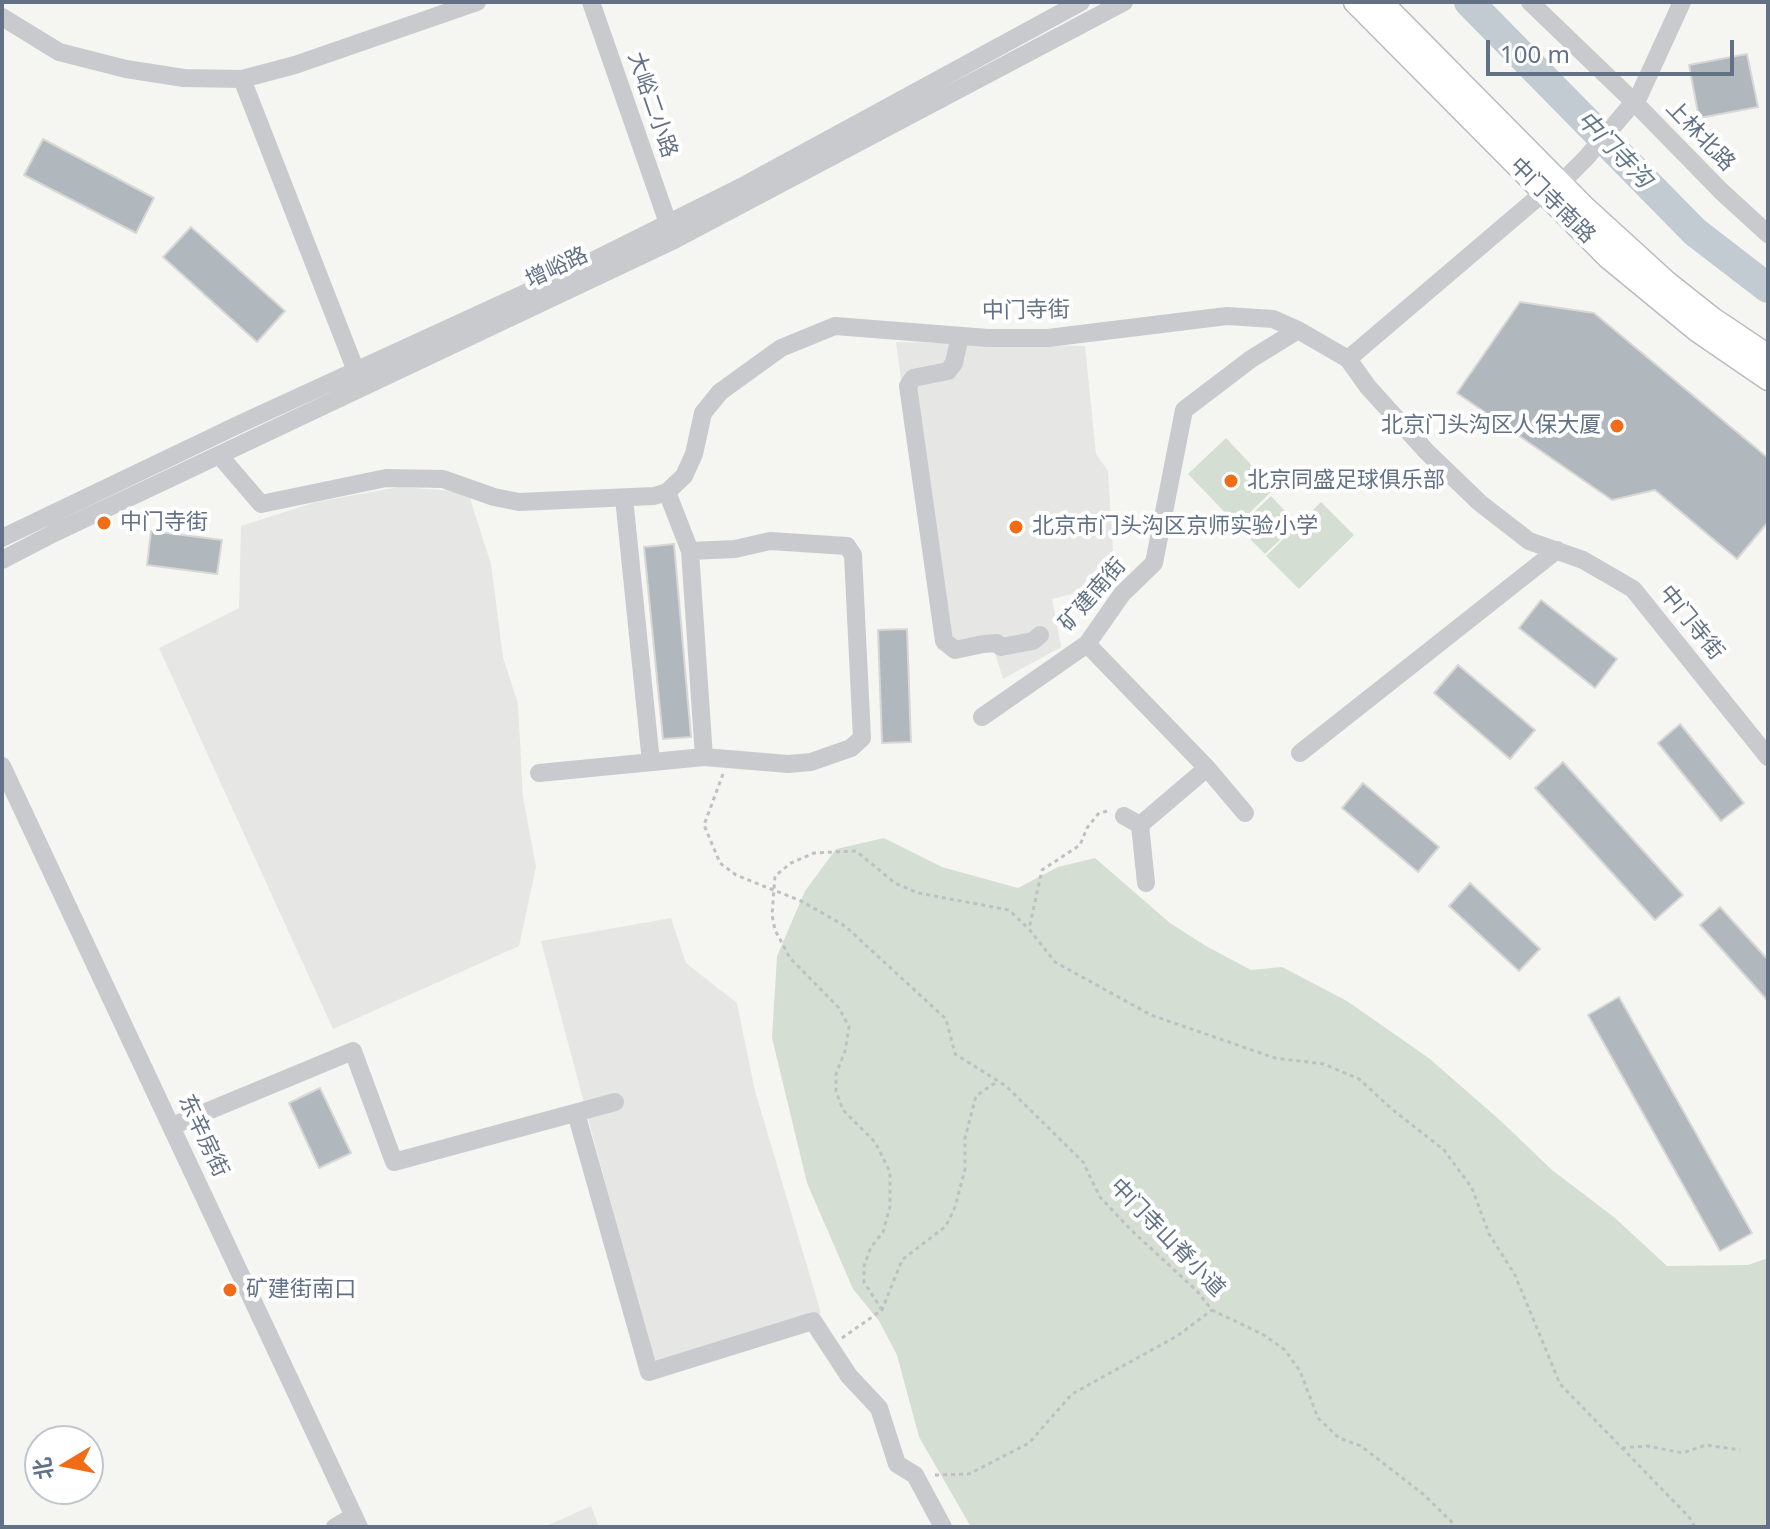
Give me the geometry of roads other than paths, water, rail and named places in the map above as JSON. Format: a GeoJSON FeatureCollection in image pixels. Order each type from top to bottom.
{"type":"FeatureCollection","features":[{"type":"Feature","properties":{"kind":"main road","name":"中门寺南路"},"geometry":{"type":"LineString","coordinates":[[1355,2],[1552,188],[1585,208],[1665,281],[1713,319],[1768,356]]}},
{"type":"Feature","properties":{"kind":"main road","name":"中门寺南路"},"geometry":{"type":"LineString","coordinates":[[1381,2],[1552,188],[1608,257],[1698,331],[1768,379]]}},
{"type":"Feature","properties":{"kind":"street"},"geometry":{"type":"LineString","coordinates":[[2,17],[59,52],[99,63],[184,78],[242,79],[295,65],[477,2]]}},
{"type":"Feature","properties":{"kind":"street","name":"大峪二小路"},"geometry":{"type":"LineString","coordinates":[[591,2],[668,223]]}},
{"type":"Feature","properties":{"kind":"street","name":"增峪路"},"geometry":{"type":"LineString","coordinates":[[2,538],[556,279],[745,185],[1081,2]]}},
{"type":"Feature","properties":{"kind":"street","name":"增峪路"},"geometry":{"type":"LineString","coordinates":[[2,560],[674,240],[1124,2]]}},
{"type":"Feature","properties":{"kind":"street","name":"上林北路"},"geometry":{"type":"LineString","coordinates":[[1530,2],[1768,234]]}},
{"type":"Feature","properties":{"kind":"street"},"geometry":{"type":"LineString","coordinates":[[1348,359],[1586,158],[1634,103],[1682,2]]}},
{"type":"Feature","properties":{"kind":"street"},"geometry":{"type":"LineString","coordinates":[[242,79],[356,371]]}},
{"type":"Feature","properties":{"kind":"street","name":"中门寺街"},"geometry":{"type":"LineString","coordinates":[[667,492],[684,476],[694,454],[703,413],[720,392],[781,348],[835,326],[960,336],[1048,338],[1227,316],[1273,319],[1348,359],[1368,387],[1427,452],[1480,503],[1529,541],[1583,560],[1633,589],[1768,757]]}},
{"type":"Feature","properties":{"kind":"street","name":"矿建南街"},"geometry":{"type":"LineString","coordinates":[[982,717],[1087,644],[1122,594],[1154,563],[1184,410],[1251,359],[1298,330]]}},
{"type":"Feature","properties":{"kind":"street"},"geometry":{"type":"LineString","coordinates":[[960,336],[954,363],[948,371],[913,378],[908,386],[944,641],[955,650],[997,643],[1001,647],[1033,641],[1040,635]]}},
{"type":"Feature","properties":{"kind":"street"},"geometry":{"type":"LineString","coordinates":[[219,455],[261,504],[386,478],[443,479],[494,497],[519,502],[624,498],[667,492],[690,551],[704,757]]}},
{"type":"Feature","properties":{"kind":"street"},"geometry":{"type":"LineString","coordinates":[[624,498],[651,762]]}},
{"type":"Feature","properties":{"kind":"street"},"geometry":{"type":"LineString","coordinates":[[539,773],[704,757],[788,764],[811,762],[851,748],[862,738],[853,555],[847,546],[770,541],[735,549],[690,551]]}},
{"type":"Feature","properties":{"kind":"street"},"geometry":{"type":"LineString","coordinates":[[1300,753],[1557,550]]}},
{"type":"Feature","properties":{"kind":"street"},"geometry":{"type":"LineString","coordinates":[[1087,644],[1207,768],[1245,813]]}},
{"type":"Feature","properties":{"kind":"street","name":"东辛房街"},"geometry":{"type":"LineString","coordinates":[[2,766],[356,1521]]}},
{"type":"Feature","properties":{"kind":"street"},"geometry":{"type":"LineString","coordinates":[[1146,883],[1132,820],[1207,768]]}},
{"type":"Feature","properties":{"kind":"street"},"geometry":{"type":"LineString","coordinates":[[172,1126],[353,1051],[394,1162],[615,1102]]}},
{"type":"Feature","properties":{"kind":"street"},"geometry":{"type":"LineString","coordinates":[[576,1113],[649,1372],[813,1321],[849,1376],[879,1408],[897,1464],[915,1475],[943,1527]]}},
{"type":"Feature","properties":{"kind":"street"},"geometry":{"type":"LineString","coordinates":[[335,1527],[356,1521]]}},
{"type":"Feature","properties":{"kind":"waterway","name":"中门寺沟"},"geometry":{"type":"LineString","coordinates":[[1469,2],[1695,232],[1768,288]]}},
{"type":"Feature","properties":{"kind":"place","name":"北京门头沟区人保大厦"},"geometry":{"type":"Point","coordinates":[1617,426]}},
{"type":"Feature","properties":{"kind":"place","name":"北京同盛足球俱乐部"},"geometry":{"type":"Point","coordinates":[1231,481]}},
{"type":"Feature","properties":{"kind":"place","name":"中门寺街"},"geometry":{"type":"Point","coordinates":[104,523]}},
{"type":"Feature","properties":{"kind":"place","name":"北京市门头沟区京师实验小学"},"geometry":{"type":"Point","coordinates":[1016,527]}},
{"type":"Feature","properties":{"kind":"place","name":"矿建街南口"},"geometry":{"type":"Point","coordinates":[230,1290]}}]}
